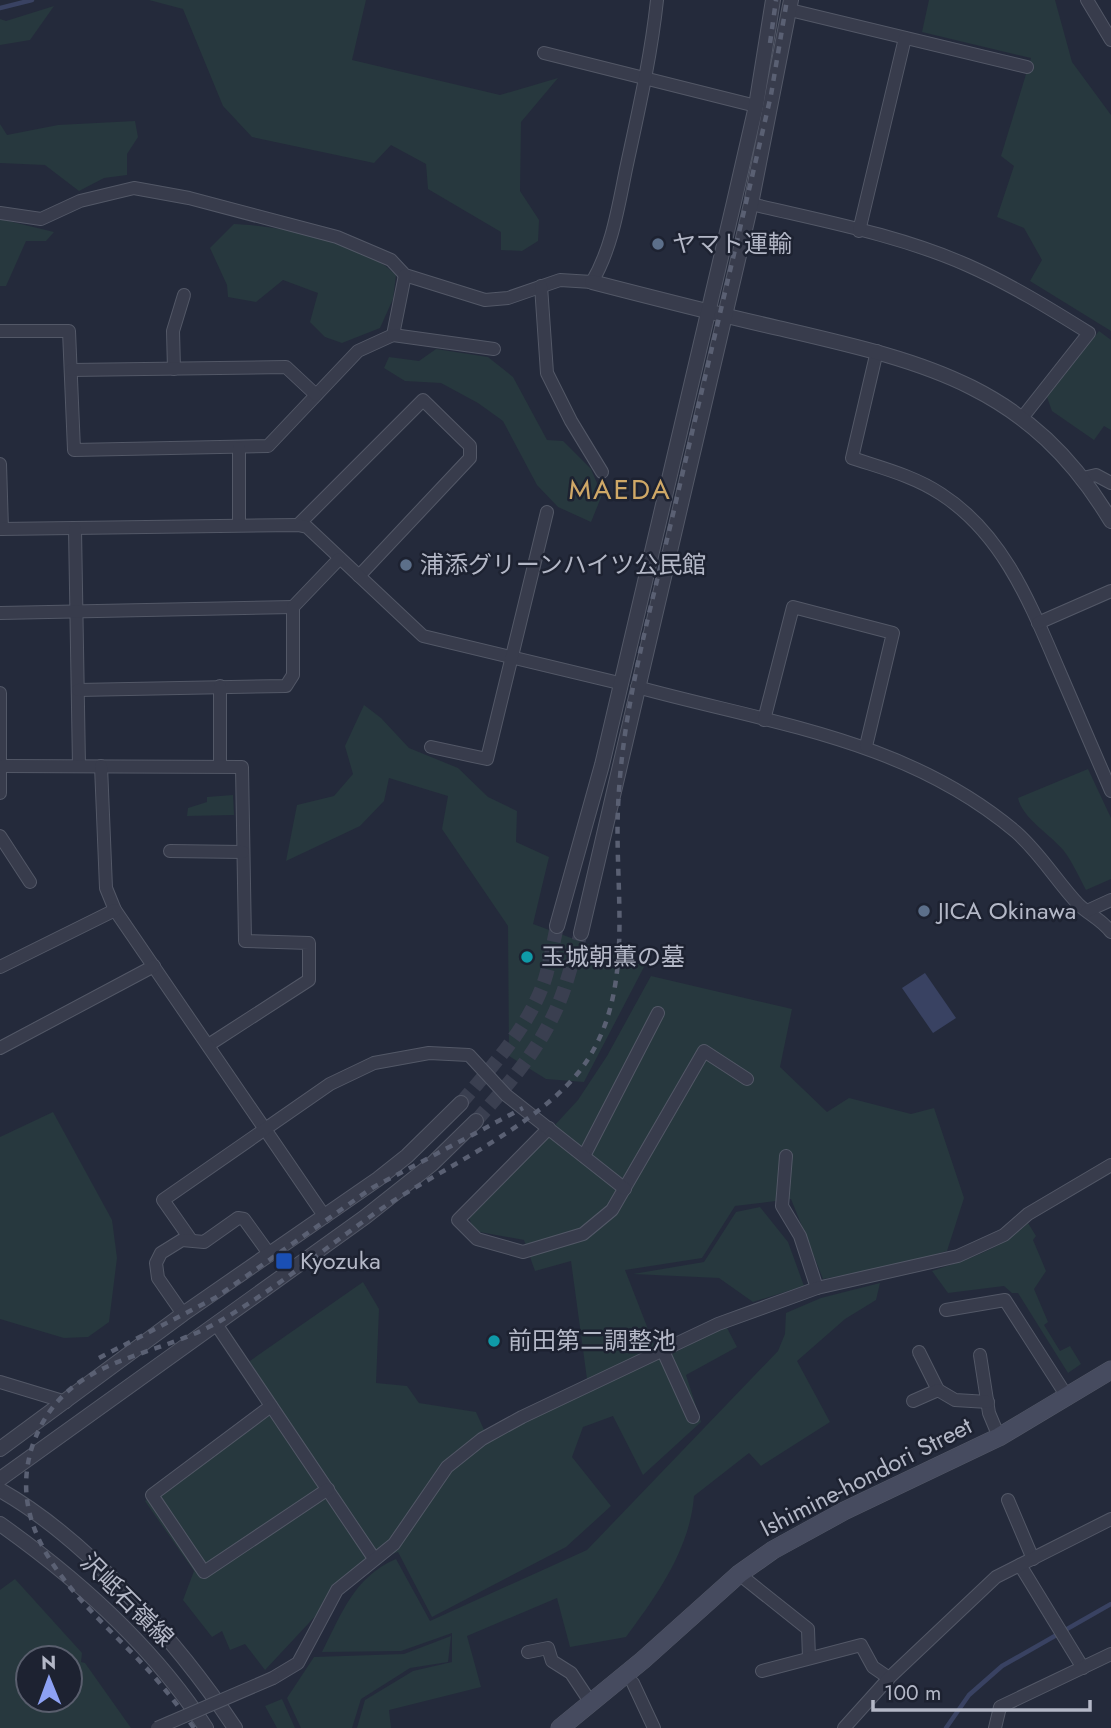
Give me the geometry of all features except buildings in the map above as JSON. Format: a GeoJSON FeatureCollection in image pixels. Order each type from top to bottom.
{"type":"FeatureCollection","features":[{"type":"Feature","properties":{"kind":"main road","name":"Ishimine-hondori Street"},"geometry":{"type":"LineString","coordinates":[[560,1728],[738,1574],[773,1549],[814,1526],[999,1437],[1111,1370]]}},
{"type":"Feature","properties":{"kind":"street"},"geometry":{"type":"LineString","coordinates":[[592,282],[611,236],[646,79],[657,0]]}},
{"type":"Feature","properties":{"kind":"street"},"geometry":{"type":"LineString","coordinates":[[557,926],[602,765],[619,682],[708,312],[756,106],[773,0]]}},
{"type":"Feature","properties":{"kind":"street"},"geometry":{"type":"LineString","coordinates":[[1087,0],[1111,40]]}},
{"type":"Feature","properties":{"kind":"street"},"geometry":{"type":"LineString","coordinates":[[581,933],[751,204],[790,5],[905,38],[1027,66]]}},
{"type":"Feature","properties":{"kind":"street"},"geometry":{"type":"LineString","coordinates":[[859,231],[905,38]]}},
{"type":"Feature","properties":{"kind":"street"},"geometry":{"type":"LineString","coordinates":[[544,52],[756,106]]}},
{"type":"Feature","properties":{"kind":"street"},"geometry":{"type":"LineString","coordinates":[[0,212],[41,219],[79,201],[134,188],[189,198],[337,237],[391,260],[405,275],[485,300],[508,298],[560,280],[592,282],[877,351],[957,379],[984,392],[1022,418],[1083,478],[1111,521]]}},
{"type":"Feature","properties":{"kind":"street"},"geometry":{"type":"LineString","coordinates":[[751,204],[911,244],[1028,294],[1089,333],[1022,418]]}},
{"type":"Feature","properties":{"kind":"street"},"geometry":{"type":"LineString","coordinates":[[393,335],[405,275]]}},
{"type":"Feature","properties":{"kind":"street"},"geometry":{"type":"LineString","coordinates":[[541,286],[547,373],[570,421],[602,472]]}},
{"type":"Feature","properties":{"kind":"street"},"geometry":{"type":"LineString","coordinates":[[174,369],[173,331],[184,295]]}},
{"type":"Feature","properties":{"kind":"street"},"geometry":{"type":"LineString","coordinates":[[0,331],[69,331],[74,450],[268,446],[358,351],[393,335],[494,349]]}},
{"type":"Feature","properties":{"kind":"street"},"geometry":{"type":"LineString","coordinates":[[877,351],[852,458],[906,477],[941,494],[973,520],[1022,584],[1111,791]]}},
{"type":"Feature","properties":{"kind":"street"},"geometry":{"type":"LineString","coordinates":[[71,370],[286,368],[316,395]]}},
{"type":"Feature","properties":{"kind":"street"},"geometry":{"type":"LineString","coordinates":[[298,525],[423,400],[470,446],[470,458],[359,576]]}},
{"type":"Feature","properties":{"kind":"street"},"geometry":{"type":"LineString","coordinates":[[239,526],[240,448]]}},
{"type":"Feature","properties":{"kind":"street"},"geometry":{"type":"LineString","coordinates":[[0,464],[1,529],[307,527],[423,636],[619,682]]}},
{"type":"Feature","properties":{"kind":"street"},"geometry":{"type":"LineString","coordinates":[[1083,478],[1096,475],[1111,483]]}},
{"type":"Feature","properties":{"kind":"street"},"geometry":{"type":"LineString","coordinates":[[431,747],[487,760],[547,512]]}},
{"type":"Feature","properties":{"kind":"street"},"geometry":{"type":"LineString","coordinates":[[75,529],[79,766]]}},
{"type":"Feature","properties":{"kind":"street"},"geometry":{"type":"LineString","coordinates":[[78,690],[286,686],[293,675],[293,607],[339,559]]}},
{"type":"Feature","properties":{"kind":"street"},"geometry":{"type":"LineString","coordinates":[[1038,623],[1111,592]]}},
{"type":"Feature","properties":{"kind":"street"},"geometry":{"type":"LineString","coordinates":[[0,613],[293,607]]}},
{"type":"Feature","properties":{"kind":"street"},"geometry":{"type":"LineString","coordinates":[[765,720],[793,607],[880,629],[893,633],[866,746]]}},
{"type":"Feature","properties":{"kind":"street"},"geometry":{"type":"LineString","coordinates":[[220,686],[220,765]]}},
{"type":"Feature","properties":{"kind":"street"},"geometry":{"type":"LineString","coordinates":[[637,687],[866,746],[941,779],[983,806],[1038,853],[1087,911],[1100,918],[1111,932]]}},
{"type":"Feature","properties":{"kind":"street"},"geometry":{"type":"LineString","coordinates":[[0,693],[0,793]]}},
{"type":"Feature","properties":{"kind":"street"},"geometry":{"type":"LineString","coordinates":[[2,766],[242,767],[246,941],[309,943],[309,979],[209,1044]]}},
{"type":"Feature","properties":{"kind":"street"},"geometry":{"type":"LineString","coordinates":[[101,766],[106,888],[115,910],[326,1217]]}},
{"type":"Feature","properties":{"kind":"street"},"geometry":{"type":"LineString","coordinates":[[0,836],[30,882]]}},
{"type":"Feature","properties":{"kind":"street"},"geometry":{"type":"LineString","coordinates":[[170,851],[243,852]]}},
{"type":"Feature","properties":{"kind":"street"},"geometry":{"type":"LineString","coordinates":[[1087,911],[1111,900]]}},
{"type":"Feature","properties":{"kind":"street"},"geometry":{"type":"LineString","coordinates":[[0,967],[115,910]]}},
{"type":"Feature","properties":{"kind":"street"},"geometry":{"type":"LineString","coordinates":[[0,1048],[154,966]]}},
{"type":"Feature","properties":{"kind":"street"},"geometry":{"type":"LineString","coordinates":[[584,1156],[658,1013]]}},
{"type":"Feature","properties":{"kind":"street"},"geometry":{"type":"LineString","coordinates":[[549,1128],[458,1220],[477,1239],[523,1252],[583,1234],[612,1210],[705,1051],[747,1079]]}},
{"type":"Feature","properties":{"kind":"street"},"geometry":{"type":"LineString","coordinates":[[191,1240],[163,1200],[330,1084],[374,1063],[429,1053],[469,1055],[506,1095],[625,1189]]}},
{"type":"Feature","properties":{"kind":"street"},"geometry":{"type":"LineString","coordinates":[[0,1449],[183,1314],[326,1217],[407,1156],[461,1103]]}},
{"type":"Feature","properties":{"kind":"street"},"geometry":{"type":"LineString","coordinates":[[0,1479],[400,1190],[475,1121]]}},
{"type":"Feature","properties":{"kind":"street"},"geometry":{"type":"LineString","coordinates":[[786,1156],[782,1206],[800,1236],[817,1288]]}},
{"type":"Feature","properties":{"kind":"street"},"geometry":{"type":"LineString","coordinates":[[157,1728],[273,1678],[298,1663],[337,1590],[373,1558],[394,1544],[447,1467],[482,1439],[522,1417],[718,1324],[817,1288],[958,1256],[1004,1235],[1028,1214],[1111,1165]]}},
{"type":"Feature","properties":{"kind":"street"},"geometry":{"type":"LineString","coordinates":[[183,1314],[158,1278],[156,1263],[161,1254],[178,1241],[204,1242],[238,1218],[244,1219],[270,1255]]}},
{"type":"Feature","properties":{"kind":"street"},"geometry":{"type":"LineString","coordinates":[[946,1310],[1005,1300],[1068,1398]]}},
{"type":"Feature","properties":{"kind":"street"},"geometry":{"type":"LineString","coordinates":[[216,1324],[373,1558]]}},
{"type":"Feature","properties":{"kind":"street"},"geometry":{"type":"LineString","coordinates":[[663,1351],[693,1417]]}},
{"type":"Feature","properties":{"kind":"street"},"geometry":{"type":"LineString","coordinates":[[919,1352],[938,1390],[955,1400],[988,1402]]}},
{"type":"Feature","properties":{"kind":"street"},"geometry":{"type":"LineString","coordinates":[[980,1355],[988,1402],[999,1437]]}},
{"type":"Feature","properties":{"kind":"street"},"geometry":{"type":"LineString","coordinates":[[0,1382],[30,1394],[65,1402]]}},
{"type":"Feature","properties":{"kind":"street"},"geometry":{"type":"LineString","coordinates":[[913,1401],[938,1390]]}},
{"type":"Feature","properties":{"kind":"street"},"geometry":{"type":"LineString","coordinates":[[271,1406],[152,1495],[204,1572],[328,1489]]}},
{"type":"Feature","properties":{"kind":"street","name":"沢岻石嶺線"},"geometry":{"type":"LineString","coordinates":[[0,1490],[58,1533],[131,1600],[184,1659],[235,1728]]}},
{"type":"Feature","properties":{"kind":"street"},"geometry":{"type":"LineString","coordinates":[[1008,1500],[1033,1559]]}},
{"type":"Feature","properties":{"kind":"street"},"geometry":{"type":"LineString","coordinates":[[844,1728],[889,1678],[969,1599],[996,1577],[1111,1519]]}},
{"type":"Feature","properties":{"kind":"street"},"geometry":{"type":"LineString","coordinates":[[0,1524],[50,1561],[118,1621],[156,1662],[206,1728]]}},
{"type":"Feature","properties":{"kind":"street"},"geometry":{"type":"LineString","coordinates":[[1020,1565],[1083,1668]]}},
{"type":"Feature","properties":{"kind":"street"},"geometry":{"type":"LineString","coordinates":[[738,1574],[808,1629],[809,1658]]}},
{"type":"Feature","properties":{"kind":"street"},"geometry":{"type":"LineString","coordinates":[[762,1671],[861,1645],[873,1667],[889,1678]]}},
{"type":"Feature","properties":{"kind":"street"},"geometry":{"type":"LineString","coordinates":[[528,1652],[548,1648],[552,1661],[571,1673],[591,1703]]}},
{"type":"Feature","properties":{"kind":"street"},"geometry":{"type":"LineString","coordinates":[[995,1728],[1000,1707],[1111,1654]]}},
{"type":"Feature","properties":{"kind":"street"},"geometry":{"type":"LineString","coordinates":[[633,1683],[654,1728]]}},
{"type":"Feature","properties":{"kind":"shaded area"},"geometry":{"type":"Polygon","coordinates":[[[149,0],[366,0],[352,60],[500,95],[558,78],[521,122],[520,191],[539,220],[538,241],[522,251],[501,250],[501,232],[428,189],[426,164],[391,145],[374,163],[252,137],[223,106],[183,9],[149,0]]]}},
{"type":"Feature","properties":{"kind":"shaded area"},"geometry":{"type":"Polygon","coordinates":[[[929,0],[1055,0],[1072,62],[1111,115],[1111,331],[1030,281],[1042,260],[1024,228],[997,217],[1014,166],[1001,156],[1031,58],[922,32],[929,0]]]}},
{"type":"Feature","properties":{"kind":"shaded area"},"geometry":{"type":"Polygon","coordinates":[[[54,6],[30,40],[0,45],[0,19],[6,21],[54,6]]]}},
{"type":"Feature","properties":{"kind":"shaded area"},"geometry":{"type":"Polygon","coordinates":[[[135,121],[138,137],[127,154],[127,175],[104,178],[79,191],[45,165],[0,163],[0,124],[7,135],[58,125],[135,121]]]}},
{"type":"Feature","properties":{"kind":"shaded area"},"geometry":{"type":"Polygon","coordinates":[[[0,219],[54,232],[46,241],[26,241],[6,286],[0,286],[0,219]]]}},
{"type":"Feature","properties":{"kind":"shaded area"},"geometry":{"type":"Polygon","coordinates":[[[234,224],[297,232],[343,244],[381,263],[396,275],[393,299],[380,328],[342,343],[325,337],[310,322],[318,293],[283,280],[256,302],[228,297],[227,285],[210,248],[234,224]]]}},
{"type":"Feature","properties":{"kind":"shaded area"},"geometry":{"type":"Polygon","coordinates":[[[1099,331],[1111,340],[1111,430],[1104,426],[1094,440],[1052,411],[1047,397],[1099,331]]]}},
{"type":"Feature","properties":{"kind":"shaded area"},"geometry":{"type":"Polygon","coordinates":[[[436,349],[488,357],[513,377],[547,440],[563,441],[591,469],[602,495],[591,522],[558,507],[537,485],[503,421],[478,403],[441,383],[405,381],[384,368],[389,357],[419,361],[436,349]]]}},
{"type":"Feature","properties":{"kind":"shaded area"},"geometry":{"type":"Polygon","coordinates":[[[364,705],[381,718],[409,748],[458,768],[488,797],[517,811],[516,842],[549,857],[533,924],[645,965],[584,1082],[546,1079],[509,1056],[508,926],[442,829],[448,796],[389,778],[384,801],[360,826],[286,861],[297,805],[334,796],[353,774],[345,746],[364,705]]]}},
{"type":"Feature","properties":{"kind":"shaded area"},"geometry":{"type":"Polygon","coordinates":[[[1088,769],[1111,818],[1111,879],[1086,890],[1064,851],[1031,819],[1018,798],[1088,769]]]}},
{"type":"Feature","properties":{"kind":"shaded area"},"geometry":{"type":"Polygon","coordinates":[[[233,795],[234,815],[187,816],[188,808],[207,802],[207,797],[233,795]]]}},
{"type":"Feature","properties":{"kind":"shaded area"},"geometry":{"type":"Polygon","coordinates":[[[651,976],[792,1009],[780,1067],[827,1112],[849,1098],[911,1114],[934,1108],[964,1198],[947,1251],[902,1264],[823,1279],[791,1199],[735,1206],[702,1258],[625,1270],[660,1360],[726,1326],[737,1347],[686,1375],[701,1422],[643,1475],[613,1416],[583,1427],[572,1457],[611,1506],[566,1547],[432,1617],[398,1552],[365,1563],[265,1670],[245,1644],[230,1650],[222,1631],[212,1637],[183,1600],[194,1571],[145,1501],[277,1408],[247,1363],[363,1282],[379,1309],[376,1383],[407,1386],[419,1403],[476,1412],[485,1432],[587,1379],[571,1261],[535,1271],[524,1240],[474,1231],[469,1218],[578,1100],[607,1056],[651,976]]]}},
{"type":"Feature","properties":{"kind":"shaded area"},"geometry":{"type":"Polygon","coordinates":[[[53,1112],[112,1220],[117,1258],[109,1322],[88,1337],[64,1338],[0,1319],[0,1137],[53,1112]]]}},
{"type":"Feature","properties":{"kind":"shaded area"},"geometry":{"type":"Polygon","coordinates":[[[760,1207],[788,1242],[804,1286],[753,1302],[719,1278],[633,1274],[704,1262],[736,1212],[760,1207]]]}},
{"type":"Feature","properties":{"kind":"shaded area"},"geometry":{"type":"Polygon","coordinates":[[[1028,1223],[1036,1236],[1033,1240],[1046,1271],[1034,1289],[1048,1322],[1044,1325],[1060,1351],[1070,1346],[1081,1364],[1068,1373],[1018,1293],[1012,1293],[1004,1286],[948,1293],[932,1271],[995,1247],[1028,1223]]]}},
{"type":"Feature","properties":{"kind":"shaded area"},"geometry":{"type":"Polygon","coordinates":[[[880,1283],[876,1300],[845,1319],[797,1361],[830,1422],[761,1466],[749,1453],[694,1496],[691,1516],[679,1553],[660,1588],[626,1637],[570,1647],[557,1598],[467,1636],[481,1687],[389,1710],[391,1728],[357,1728],[365,1700],[413,1671],[452,1662],[452,1633],[401,1651],[322,1652],[343,1610],[359,1586],[370,1576],[396,1559],[430,1621],[587,1550],[778,1351],[785,1334],[786,1313],[821,1298],[880,1283]]]}},
{"type":"Feature","properties":{"kind":"shaded area"},"geometry":{"type":"Polygon","coordinates":[[[15,1579],[74,1644],[14,1644],[14,1714],[84,1714],[84,1663],[131,1728],[0,1728],[0,1590],[15,1579]]]}},
{"type":"Feature","properties":{"kind":"shaded area"},"geometry":{"type":"Polygon","coordinates":[[[451,1636],[448,1662],[410,1668],[361,1699],[352,1728],[301,1728],[287,1698],[314,1657],[404,1654],[451,1636]]]}},
{"type":"Feature","properties":{"kind":"shaded area"},"geometry":{"type":"Polygon","coordinates":[[[282,1699],[295,1728],[277,1728],[265,1706],[282,1699]]]}},
{"type":"Feature","properties":{"kind":"water"},"geometry":{"type":"Polygon","coordinates":[[[925,973],[956,1018],[933,1033],[902,988],[925,973]]]}},
{"type":"Feature","properties":{"kind":"waterway"},"geometry":{"type":"LineString","coordinates":[[0,8],[32,0]]}},
{"type":"Feature","properties":{"kind":"waterway"},"geometry":{"type":"LineString","coordinates":[[946,1728],[969,1695],[1002,1666],[1111,1604]]}},
{"type":"Feature","properties":{"kind":"tunnel"},"geometry":{"type":"LineString","coordinates":[[461,1103],[509,1045],[530,1013],[545,979],[557,926]]}},
{"type":"Feature","properties":{"kind":"tunnel"},"geometry":{"type":"LineString","coordinates":[[476,1121],[518,1071],[545,1031],[562,996],[581,933]]}},
{"type":"Feature","properties":{"kind":"railway"},"geometry":{"type":"LineString","coordinates":[[770,43],[776,0]]}},
{"type":"Feature","properties":{"kind":"railway"},"geometry":{"type":"LineString","coordinates":[[194,1728],[150,1672],[79,1598],[40,1543],[29,1512],[26,1479],[33,1444],[47,1415],[66,1393],[88,1377],[113,1364],[193,1334],[242,1308],[387,1205],[488,1145],[538,1111],[578,1073],[597,1044],[609,1012],[616,980],[619,946],[618,808],[631,695],[771,95],[787,0]]}},
{"type":"Feature","properties":{"kind":"railway"},"geometry":{"type":"LineString","coordinates":[[99,1358],[215,1298],[372,1188],[523,1108]]}},
{"type":"Feature","properties":{"kind":"place","name":"ヤマト運輸"},"geometry":{"type":"Point","coordinates":[658,244]}},
{"type":"Feature","properties":{"kind":"place","name":"浦添グリーンハイツ公民館"},"geometry":{"type":"Point","coordinates":[406,565]}},
{"type":"Feature","properties":{"kind":"place","name":"JICA Okinawa"},"geometry":{"type":"Point","coordinates":[924,911]}},
{"type":"Feature","properties":{"kind":"place","name":"玉城朝薫の墓"},"geometry":{"type":"Point","coordinates":[527,957]}},
{"type":"Feature","properties":{"kind":"place","name":"Kyozuka"},"geometry":{"type":"Point","coordinates":[284,1261]}},
{"type":"Feature","properties":{"kind":"place","name":"前田第二調整池"},"geometry":{"type":"Point","coordinates":[494,1341]}},
{"type":"Feature","properties":{"kind":"district","name":"MAEDA"},"geometry":{"type":"Point","coordinates":[620,489]}}]}
